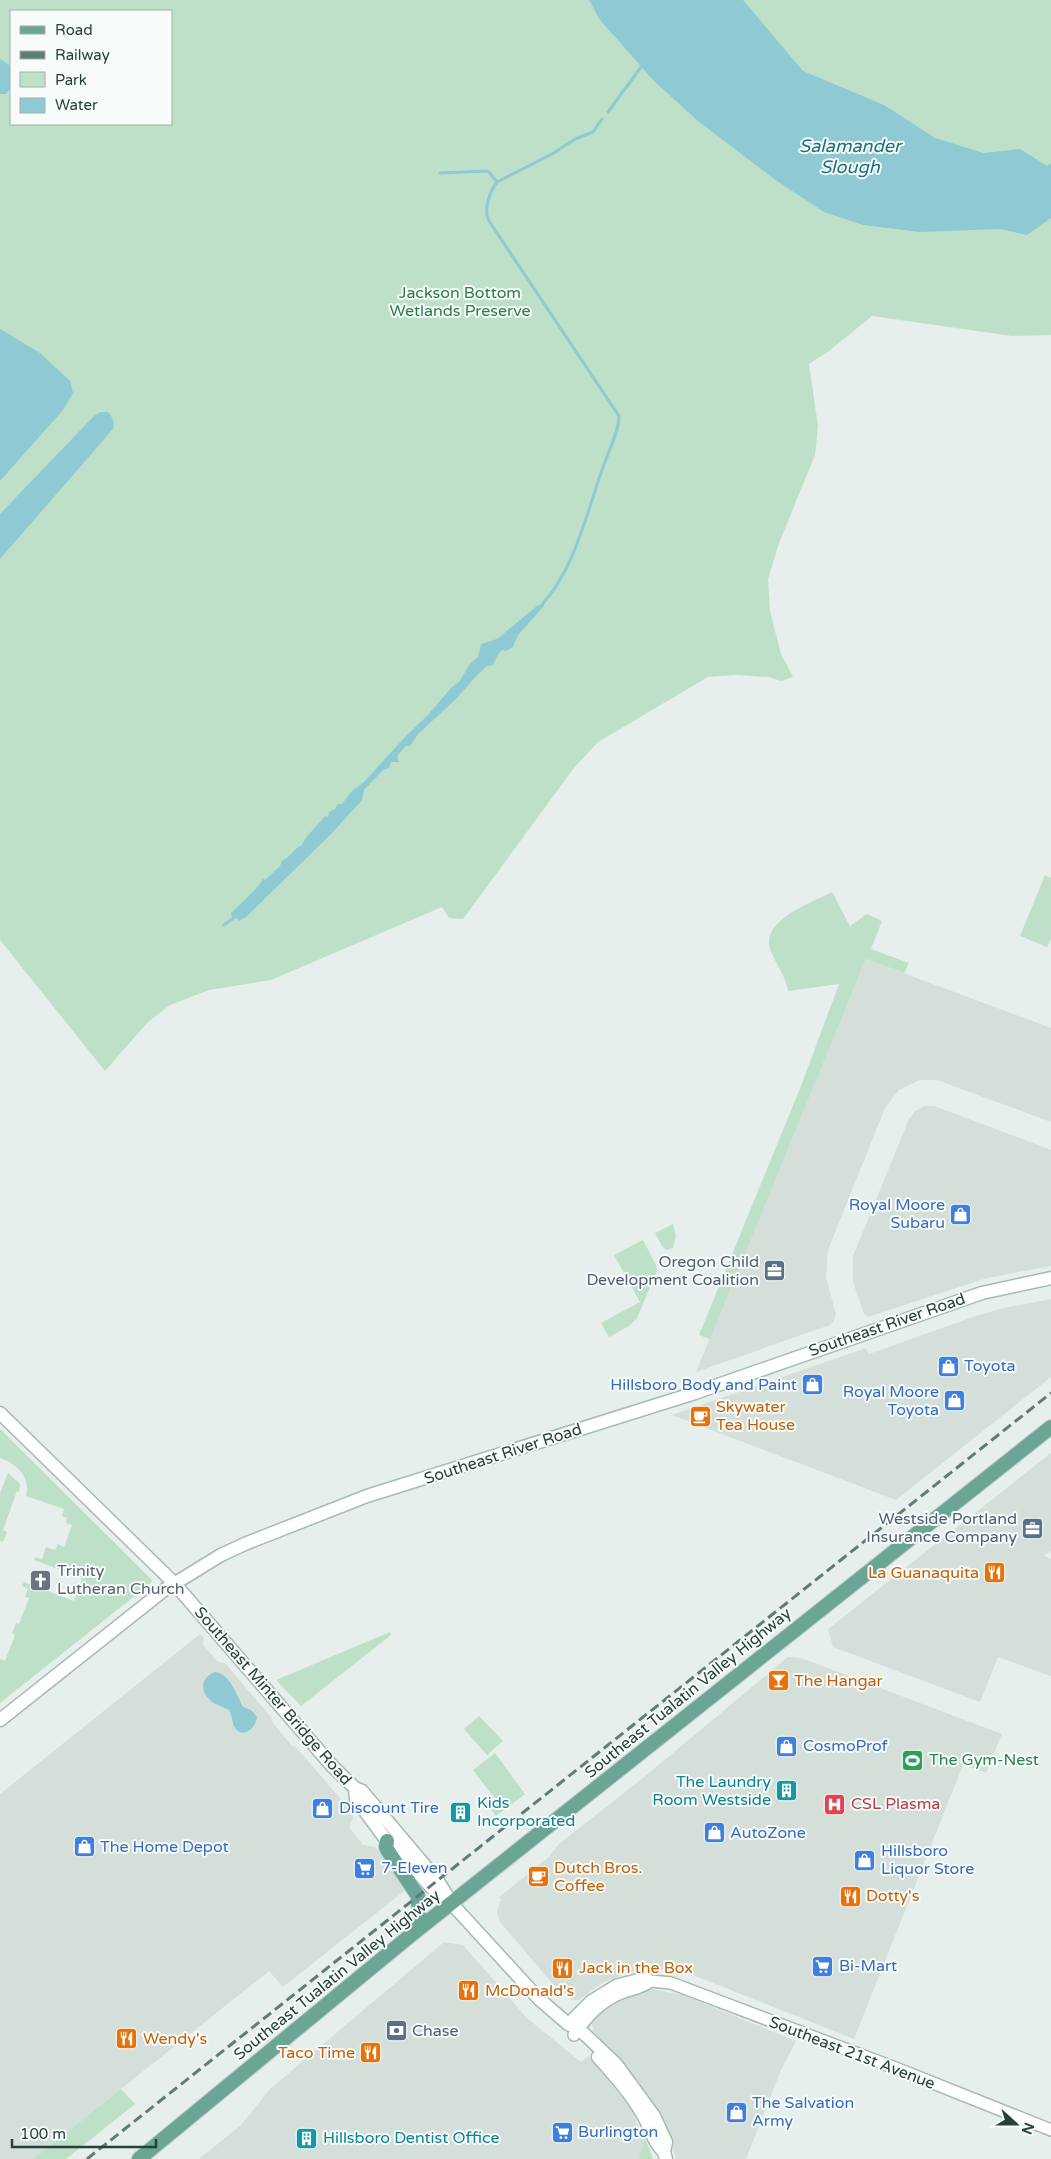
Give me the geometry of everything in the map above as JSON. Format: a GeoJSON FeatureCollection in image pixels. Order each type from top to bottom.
{"type":"FeatureCollection","features":[{"type":"Feature","properties":{"kind":"main road","name":"Southeast River Road"},"geometry":{"type":"LineString","coordinates":[[0,1720],[174,1583],[221,1555],[247,1543],[368,1496],[695,1393],[982,1293],[1051,1278]]}},
{"type":"Feature","properties":{"kind":"main road","name":"Southeast Minter Bridge Road"},"geometry":{"type":"LineString","coordinates":[[0,1413],[174,1583],[333,1767],[355,1788],[362,1792],[438,1881],[452,1904]]}},
{"type":"Feature","properties":{"kind":"main road","name":"Southeast Tualatin Valley Highway"},"geometry":{"type":"LineString","coordinates":[[138,2159],[411,1935],[1051,1427]]}},
{"type":"Feature","properties":{"kind":"main road","name":"Southeast Minter Bridge Road"},"geometry":{"type":"LineString","coordinates":[[355,1788],[356,1799],[387,1841],[394,1845],[430,1887],[452,1904]]}},
{"type":"Feature","properties":{"kind":"main road"},"geometry":{"type":"LineString","coordinates":[[387,1841],[386,1847],[388,1851],[418,1896],[419,1916],[411,1935]]}},
{"type":"Feature","properties":{"kind":"main road"},"geometry":{"type":"LineString","coordinates":[[452,1904],[539,1999],[616,2064],[646,2103],[666,2142],[665,2156]]}},
{"type":"Feature","properties":{"kind":"street","name":"Southeast 21st Avenue"},"geometry":{"type":"LineString","coordinates":[[573,2029],[590,2001],[607,1990],[629,1981],[644,1978],[683,1987],[1051,2130]]}},
{"type":"Feature","properties":{"kind":"shaded area"},"geometry":{"type":"Polygon","coordinates":[[[866,959],[1051,1028],[1051,1122],[937,1080],[920,1080],[899,1090],[885,1108],[828,1250],[826,1277],[836,1314],[834,1321],[830,1325],[696,1372],[866,959]]]}},
{"type":"Feature","properties":{"kind":"shaded area","name":"Royal Moore Subaru"},"geometry":{"type":"Polygon","coordinates":[[[925,1106],[934,1106],[1051,1150],[1051,1266],[987,1278],[868,1317],[864,1314],[853,1282],[853,1256],[909,1119],[915,1111],[925,1106]]]}},
{"type":"Feature","properties":{"kind":"shaded area"},"geometry":{"type":"Polygon","coordinates":[[[1051,1299],[1051,1377],[896,1500],[672,1415],[866,1348],[869,1354],[976,1316],[1004,1308],[1051,1299]]]}},
{"type":"Feature","properties":{"kind":"shaded area"},"geometry":{"type":"Polygon","coordinates":[[[1051,1453],[1051,1551],[1044,1556],[1051,1559],[1051,1676],[998,1657],[980,1702],[833,1647],[828,1629],[1051,1453]]]}},
{"type":"Feature","properties":{"kind":"shaded area"},"geometry":{"type":"Polygon","coordinates":[[[200,1634],[204,1638],[203,1645],[218,1662],[225,1663],[271,1717],[273,1723],[292,1746],[295,1746],[351,1811],[353,1818],[349,1827],[363,1845],[375,1847],[408,1888],[283,1987],[269,1971],[33,2159],[0,2159],[0,1794],[200,1634]]]}},
{"type":"Feature","properties":{"kind":"shaded area"},"geometry":{"type":"Polygon","coordinates":[[[788,1657],[801,1658],[1002,1734],[986,1773],[963,1765],[854,2039],[693,1975],[674,1970],[650,1969],[627,1973],[602,1983],[579,2000],[572,2000],[552,1983],[500,1922],[497,1911],[501,1899],[498,1898],[530,1872],[532,1873],[538,1868],[537,1866],[548,1858],[559,1844],[644,1777],[788,1657]]]}},
{"type":"Feature","properties":{"kind":"shaded area"},"geometry":{"type":"Polygon","coordinates":[[[444,1942],[463,1945],[527,2018],[581,2062],[588,2056],[632,2111],[653,2159],[199,2159],[241,2125],[270,2089],[444,1942]]]}},
{"type":"Feature","properties":{"kind":"shaded area"},"geometry":{"type":"Polygon","coordinates":[[[651,1989],[683,1995],[796,2041],[781,2070],[746,2159],[676,2159],[670,2140],[657,2113],[634,2076],[593,2031],[592,2020],[597,2012],[632,1992],[651,1989]]]}},
{"type":"Feature","properties":{"kind":"green space","name":"Jackson Bottom Wetlands Preserve"},"geometry":{"type":"Polygon","coordinates":[[[0,0],[1051,0],[1051,335],[1012,336],[872,316],[829,351],[809,364],[818,426],[815,455],[779,543],[768,579],[770,611],[781,654],[793,677],[781,681],[769,677],[736,675],[708,677],[598,742],[574,768],[463,919],[449,918],[442,907],[271,980],[209,990],[170,1005],[148,1022],[105,1071],[0,940],[0,0]]]}},
{"type":"Feature","properties":{"kind":"green space"},"geometry":{"type":"Polygon","coordinates":[[[1045,875],[1051,878],[1051,939],[1047,947],[1020,936],[1045,875]]]}},
{"type":"Feature","properties":{"kind":"green space"},"geometry":{"type":"Polygon","coordinates":[[[832,892],[850,926],[867,914],[882,921],[871,949],[909,963],[904,973],[866,959],[710,1339],[699,1335],[801,1086],[839,984],[788,991],[785,980],[771,951],[769,940],[772,931],[789,914],[832,892]]]}},
{"type":"Feature","properties":{"kind":"green space"},"geometry":{"type":"Polygon","coordinates":[[[673,1224],[676,1236],[673,1248],[666,1250],[655,1233],[673,1224]]]}},
{"type":"Feature","properties":{"kind":"green space"},"geometry":{"type":"Polygon","coordinates":[[[643,1240],[656,1265],[657,1271],[637,1318],[629,1326],[609,1337],[601,1323],[640,1302],[614,1255],[643,1240]]]}},
{"type":"Feature","properties":{"kind":"green space"},"geometry":{"type":"Polygon","coordinates":[[[0,1429],[152,1580],[151,1583],[0,1703],[0,1659],[5,1661],[15,1635],[12,1633],[16,1623],[19,1624],[29,1598],[25,1597],[28,1589],[22,1586],[24,1582],[74,1601],[82,1578],[34,1560],[35,1557],[42,1559],[46,1547],[55,1550],[58,1544],[64,1547],[72,1525],[66,1523],[67,1518],[62,1516],[64,1509],[26,1496],[26,1483],[21,1472],[12,1464],[0,1458],[0,1429]]]}},
{"type":"Feature","properties":{"kind":"green space"},"geometry":{"type":"Polygon","coordinates":[[[8,1473],[20,1484],[19,1492],[17,1491],[3,1530],[7,1532],[3,1542],[0,1541],[0,1493],[8,1473]]]}},
{"type":"Feature","properties":{"kind":"green space"},"geometry":{"type":"Polygon","coordinates":[[[390,1632],[391,1635],[301,1706],[276,1680],[390,1632]]]}},
{"type":"Feature","properties":{"kind":"green space"},"geometry":{"type":"Polygon","coordinates":[[[479,1716],[503,1741],[487,1755],[464,1729],[479,1716]]]}},
{"type":"Feature","properties":{"kind":"green space"},"geometry":{"type":"Polygon","coordinates":[[[495,1753],[525,1794],[496,1816],[489,1807],[496,1800],[473,1770],[495,1753]]]}},
{"type":"Feature","properties":{"kind":"green space"},"geometry":{"type":"Polygon","coordinates":[[[121,2089],[135,2104],[66,2159],[33,2159],[121,2089]]]}},
{"type":"Feature","properties":{"kind":"green space"},"geometry":{"type":"Polygon","coordinates":[[[645,2138],[653,2159],[639,2159],[645,2138]]]}},
{"type":"Feature","properties":{"kind":"water","name":"Salamander Slough"},"geometry":{"type":"Polygon","coordinates":[[[589,0],[743,0],[803,71],[884,105],[935,138],[984,153],[1020,149],[1047,166],[1051,163],[1051,218],[1027,235],[1000,229],[920,232],[863,225],[824,212],[774,179],[698,121],[654,81],[600,20],[589,0]]]}},
{"type":"Feature","properties":{"kind":"water"},"geometry":{"type":"Polygon","coordinates":[[[0,59],[10,65],[10,89],[6,94],[0,94],[0,59]]]}},
{"type":"Feature","properties":{"kind":"water"},"geometry":{"type":"Polygon","coordinates":[[[0,329],[40,353],[70,381],[73,393],[63,410],[0,481],[0,329]]]}},
{"type":"Feature","properties":{"kind":"water"},"geometry":{"type":"Polygon","coordinates":[[[101,412],[108,412],[111,416],[114,422],[113,429],[0,559],[0,514],[94,416],[101,412]]]}},
{"type":"Feature","properties":{"kind":"water"},"geometry":{"type":"Polygon","coordinates":[[[543,604],[544,606],[518,635],[513,647],[506,651],[502,650],[493,665],[487,666],[478,674],[455,700],[418,734],[410,746],[406,746],[397,756],[399,762],[391,762],[389,768],[383,770],[364,790],[362,800],[332,833],[246,917],[239,921],[237,918],[232,918],[231,913],[253,892],[263,879],[265,880],[280,866],[282,861],[302,845],[325,816],[328,817],[329,812],[335,809],[338,804],[342,804],[352,791],[364,782],[452,687],[459,682],[470,664],[478,657],[481,644],[497,639],[537,606],[543,604]]]}},
{"type":"Feature","properties":{"kind":"water"},"geometry":{"type":"Polygon","coordinates":[[[215,1672],[229,1681],[243,1707],[251,1710],[257,1717],[254,1725],[248,1731],[240,1732],[237,1730],[229,1710],[207,1697],[203,1689],[204,1681],[210,1674],[215,1672]]]}},
{"type":"Feature","properties":{"kind":"waterway"},"geometry":{"type":"LineString","coordinates":[[608,112],[641,67]]}},
{"type":"Feature","properties":{"kind":"waterway"},"geometry":{"type":"LineString","coordinates":[[540,607],[552,592],[571,559],[615,435],[619,416],[489,221],[487,206],[492,190],[497,182],[552,154],[575,139],[593,132],[602,119]]}},
{"type":"Feature","properties":{"kind":"waterway"},"geometry":{"type":"LineString","coordinates":[[440,173],[488,171],[497,182]]}},
{"type":"Feature","properties":{"kind":"waterway"},"geometry":{"type":"LineString","coordinates":[[224,925],[235,917]]}},
{"type":"Feature","properties":{"kind":"railway"},"geometry":{"type":"LineString","coordinates":[[87,2159],[1051,1393]]}},
{"type":"Feature","properties":{"kind":"place","name":"Royal Moore Subaru"},"geometry":{"type":"Point","coordinates":[961,1214]}},
{"type":"Feature","properties":{"kind":"place","name":"Oregon Child Development Coalition"},"geometry":{"type":"Point","coordinates":[775,1271]}},
{"type":"Feature","properties":{"kind":"place","name":"Toyota"},"geometry":{"type":"Point","coordinates":[948,1366]}},
{"type":"Feature","properties":{"kind":"place","name":"Hillsboro Body and Paint"},"geometry":{"type":"Point","coordinates":[813,1385]}},
{"type":"Feature","properties":{"kind":"place","name":"Royal Moore Toyota"},"geometry":{"type":"Point","coordinates":[955,1401]}},
{"type":"Feature","properties":{"kind":"place","name":"Skywater Tea House"},"geometry":{"type":"Point","coordinates":[700,1416]}},
{"type":"Feature","properties":{"kind":"place","name":"Westside Portland Insurance Company"},"geometry":{"type":"Point","coordinates":[1033,1528]}},
{"type":"Feature","properties":{"kind":"place","name":"La Guanaquita"},"geometry":{"type":"Point","coordinates":[995,1573]}},
{"type":"Feature","properties":{"kind":"place","name":"Trinity Lutheran Church"},"geometry":{"type":"Point","coordinates":[41,1580]}},
{"type":"Feature","properties":{"kind":"place","name":"The Hangar"},"geometry":{"type":"Point","coordinates":[778,1681]}},
{"type":"Feature","properties":{"kind":"place","name":"CosmoProf"},"geometry":{"type":"Point","coordinates":[787,1746]}},
{"type":"Feature","properties":{"kind":"place","name":"The Gym-Nest"},"geometry":{"type":"Point","coordinates":[913,1760]}},
{"type":"Feature","properties":{"kind":"place","name":"The Laundry Room Westside"},"geometry":{"type":"Point","coordinates":[787,1791]}},
{"type":"Feature","properties":{"kind":"place","name":"CSL Plasma"},"geometry":{"type":"Point","coordinates":[835,1804]}},
{"type":"Feature","properties":{"kind":"place","name":"Discount Tire"},"geometry":{"type":"Point","coordinates":[323,1808]}},
{"type":"Feature","properties":{"kind":"place","name":"Kids Incorporated"},"geometry":{"type":"Point","coordinates":[461,1812]}},
{"type":"Feature","properties":{"kind":"place","name":"AutoZone"},"geometry":{"type":"Point","coordinates":[714,1833]}},
{"type":"Feature","properties":{"kind":"place","name":"The Home Depot"},"geometry":{"type":"Point","coordinates":[84,1847]}},
{"type":"Feature","properties":{"kind":"place","name":"Hillsboro Liquor Store"},"geometry":{"type":"Point","coordinates":[865,1860]}},
{"type":"Feature","properties":{"kind":"place","name":"7-Eleven"},"geometry":{"type":"Point","coordinates":[365,1868]}},
{"type":"Feature","properties":{"kind":"place","name":"Dutch Bros. Coffee"},"geometry":{"type":"Point","coordinates":[538,1877]}},
{"type":"Feature","properties":{"kind":"place","name":"Dotty's"},"geometry":{"type":"Point","coordinates":[850,1896]}},
{"type":"Feature","properties":{"kind":"place","name":"Bi-Mart"},"geometry":{"type":"Point","coordinates":[823,1966]}},
{"type":"Feature","properties":{"kind":"place","name":"Jack in the Box"},"geometry":{"type":"Point","coordinates":[563,1968]}},
{"type":"Feature","properties":{"kind":"place","name":"McDonald's"},"geometry":{"type":"Point","coordinates":[469,1991]}},
{"type":"Feature","properties":{"kind":"place","name":"Chase"},"geometry":{"type":"Point","coordinates":[396,2031]}},
{"type":"Feature","properties":{"kind":"place","name":"Wendy's"},"geometry":{"type":"Point","coordinates":[127,2039]}},
{"type":"Feature","properties":{"kind":"place","name":"Taco Time"},"geometry":{"type":"Point","coordinates":[371,2053]}},
{"type":"Feature","properties":{"kind":"place","name":"The Salvation Army"},"geometry":{"type":"Point","coordinates":[736,2112]}},
{"type":"Feature","properties":{"kind":"place","name":"Burlington"},"geometry":{"type":"Point","coordinates":[562,2132]}},
{"type":"Feature","properties":{"kind":"place","name":"Hillsboro Dentist Office"},"geometry":{"type":"Point","coordinates":[307,2138]}}]}
